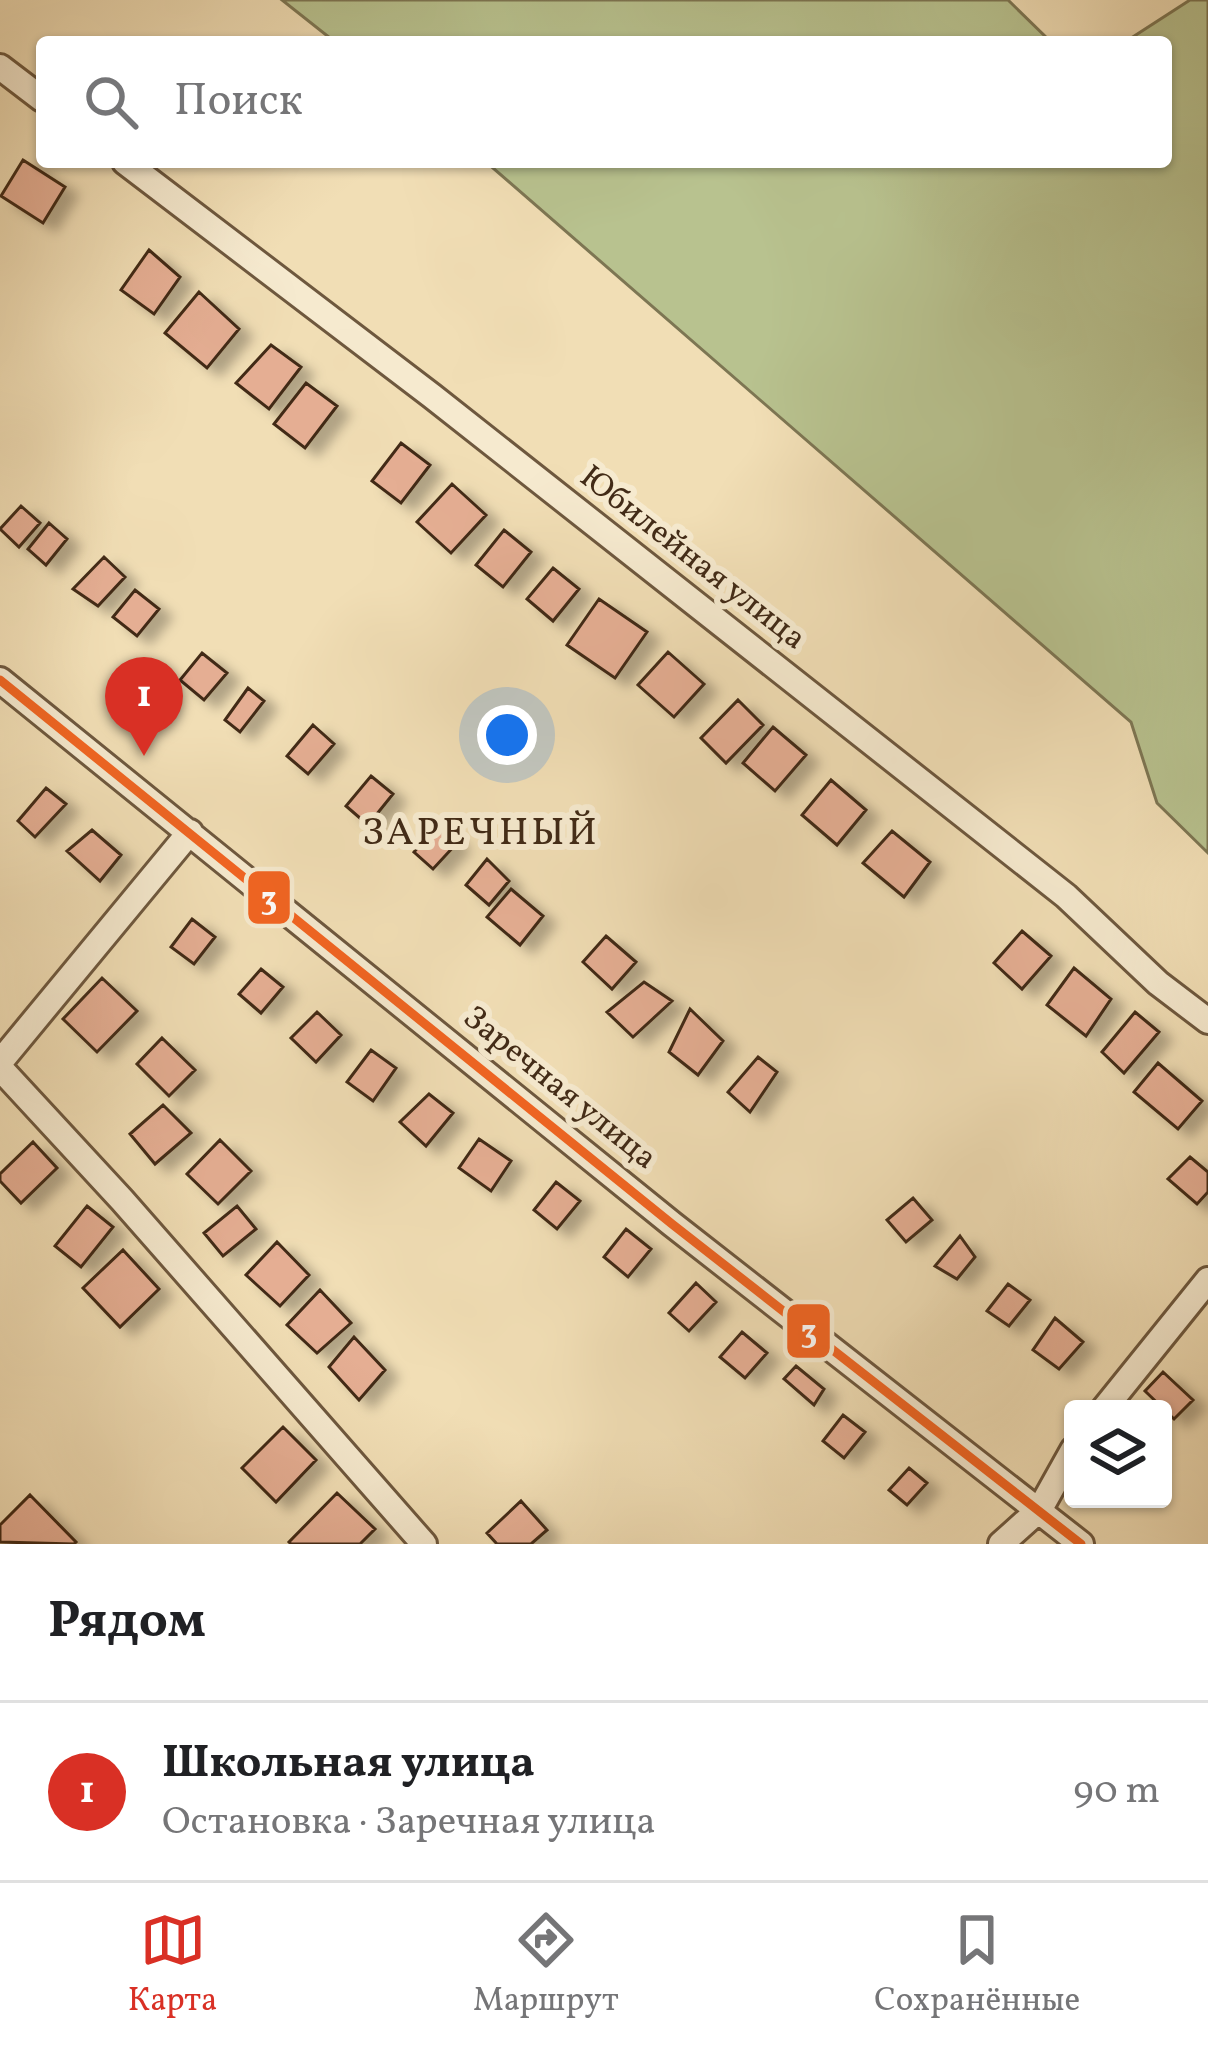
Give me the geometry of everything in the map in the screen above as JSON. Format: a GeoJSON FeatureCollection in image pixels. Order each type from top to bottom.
{"type":"FeatureCollection","features":[{"type":"Feature","properties":{"kind":"street"},"geometry":{"type":"LineString","coordinates":[[0,67],[36,94]]}},
{"type":"Feature","properties":{"kind":"street","name":"Юбилейная улица"},"geometry":{"type":"LineString","coordinates":[[132,168],[451,411],[1066,896],[1158,983],[1208,1021]]}},
{"type":"Feature","properties":{"kind":"street","name":"Заречная улица"},"geometry":{"type":"LineString","coordinates":[[0,680],[673,1224],[1081,1544]]}},
{"type":"Feature","properties":{"kind":"street"},"geometry":{"type":"LineString","coordinates":[[190,832],[0,1065],[424,1544]]}},
{"type":"Feature","properties":{"kind":"street"},"geometry":{"type":"LineString","coordinates":[[1111,1400],[1208,1280]]}},
{"type":"Feature","properties":{"kind":"street"},"geometry":{"type":"LineString","coordinates":[[1001,1544],[1040,1509],[1064,1466]]}},
{"type":"Feature","properties":{"kind":"green space"},"geometry":{"type":"Polygon","coordinates":[[[282,0],[1008,0],[1045,36],[327,36],[282,0]]]}},
{"type":"Feature","properties":{"kind":"green space"},"geometry":{"type":"Polygon","coordinates":[[[1190,0],[1208,0],[1208,853],[1157,803],[1131,722],[493,168],[1172,168],[1172,36],[1134,36],[1190,0]]]}},
{"type":"Feature","properties":{"kind":"building"},"geometry":{"type":"Polygon","coordinates":[[[23,160],[65,187],[43,223],[1,196],[23,160]]]}},
{"type":"Feature","properties":{"kind":"building"},"geometry":{"type":"Polygon","coordinates":[[[149,250],[180,277],[154,314],[121,290],[149,250]]]}},
{"type":"Feature","properties":{"kind":"building"},"geometry":{"type":"Polygon","coordinates":[[[199,292],[239,329],[207,368],[165,333],[199,292]]]}},
{"type":"Feature","properties":{"kind":"building"},"geometry":{"type":"Polygon","coordinates":[[[271,345],[301,367],[269,409],[236,383],[271,345]]]}},
{"type":"Feature","properties":{"kind":"building"},"geometry":{"type":"Polygon","coordinates":[[[306,383],[337,406],[305,448],[274,424],[306,383]]]}},
{"type":"Feature","properties":{"kind":"building"},"geometry":{"type":"Polygon","coordinates":[[[401,443],[430,465],[401,503],[372,481],[401,443]]]}},
{"type":"Feature","properties":{"kind":"building"},"geometry":{"type":"Polygon","coordinates":[[[452,484],[486,515],[451,553],[417,522],[452,484]]]}},
{"type":"Feature","properties":{"kind":"building"},"geometry":{"type":"Polygon","coordinates":[[[21,506],[40,523],[19,547],[0,529],[21,506]]]}},
{"type":"Feature","properties":{"kind":"building"},"geometry":{"type":"Polygon","coordinates":[[[49,523],[67,539],[46,565],[28,549],[49,523]]]}},
{"type":"Feature","properties":{"kind":"building"},"geometry":{"type":"Polygon","coordinates":[[[504,530],[531,552],[503,587],[476,565],[504,530]]]}},
{"type":"Feature","properties":{"kind":"building"},"geometry":{"type":"Polygon","coordinates":[[[104,557],[125,577],[98,606],[73,589],[104,557]]]}},
{"type":"Feature","properties":{"kind":"building"},"geometry":{"type":"Polygon","coordinates":[[[553,568],[579,589],[553,621],[527,599],[553,568]]]}},
{"type":"Feature","properties":{"kind":"building"},"geometry":{"type":"Polygon","coordinates":[[[135,590],[159,609],[137,636],[113,617],[135,590]]]}},
{"type":"Feature","properties":{"kind":"building"},"geometry":{"type":"Polygon","coordinates":[[[599,599],[647,632],[615,678],[567,645],[599,599]]]}},
{"type":"Feature","properties":{"kind":"building"},"geometry":{"type":"Polygon","coordinates":[[[668,652],[704,684],[674,717],[638,685],[668,652]]]}},
{"type":"Feature","properties":{"kind":"building"},"geometry":{"type":"Polygon","coordinates":[[[202,653],[227,673],[204,700],[180,680],[202,653]]]}},
{"type":"Feature","properties":{"kind":"building"},"geometry":{"type":"Polygon","coordinates":[[[248,688],[264,701],[240,732],[225,720],[248,688]]]}},
{"type":"Feature","properties":{"kind":"building"},"geometry":{"type":"Polygon","coordinates":[[[738,700],[763,725],[726,763],[701,738],[738,700]]]}},
{"type":"Feature","properties":{"kind":"building"},"geometry":{"type":"Polygon","coordinates":[[[313,725],[334,744],[308,774],[287,756],[313,725]]]}},
{"type":"Feature","properties":{"kind":"building"},"geometry":{"type":"Polygon","coordinates":[[[773,727],[806,755],[775,791],[743,763],[773,727]]]}},
{"type":"Feature","properties":{"kind":"building"},"geometry":{"type":"Polygon","coordinates":[[[371,776],[393,794],[368,825],[346,806],[371,776]]]}},
{"type":"Feature","properties":{"kind":"building"},"geometry":{"type":"Polygon","coordinates":[[[831,780],[866,810],[837,845],[802,815],[831,780]]]}},
{"type":"Feature","properties":{"kind":"building"},"geometry":{"type":"Polygon","coordinates":[[[46,788],[66,804],[35,837],[18,821],[46,788]]]}},
{"type":"Feature","properties":{"kind":"building"},"geometry":{"type":"Polygon","coordinates":[[[439,823],[457,843],[433,869],[414,852],[439,823]]]}},
{"type":"Feature","properties":{"kind":"building"},"geometry":{"type":"Polygon","coordinates":[[[92,830],[121,855],[100,881],[67,851],[92,830]]]}},
{"type":"Feature","properties":{"kind":"building"},"geometry":{"type":"Polygon","coordinates":[[[892,831],[930,862],[904,897],[863,863],[892,831]]]}},
{"type":"Feature","properties":{"kind":"building"},"geometry":{"type":"Polygon","coordinates":[[[487,859],[509,881],[489,905],[466,885],[487,859]]]}},
{"type":"Feature","properties":{"kind":"building"},"geometry":{"type":"Polygon","coordinates":[[[511,889],[543,916],[520,945],[487,917],[511,889]]]}},
{"type":"Feature","properties":{"kind":"building"},"geometry":{"type":"Polygon","coordinates":[[[192,919],[215,937],[194,964],[171,947],[192,919]]]}},
{"type":"Feature","properties":{"kind":"building"},"geometry":{"type":"Polygon","coordinates":[[[1022,931],[1051,956],[1022,989],[994,963],[1022,931]]]}},
{"type":"Feature","properties":{"kind":"building"},"geometry":{"type":"Polygon","coordinates":[[[606,936],[636,962],[612,989],[583,962],[606,936]]]}},
{"type":"Feature","properties":{"kind":"building"},"geometry":{"type":"Polygon","coordinates":[[[1074,968],[1111,999],[1086,1036],[1047,1005],[1074,968]]]}},
{"type":"Feature","properties":{"kind":"building"},"geometry":{"type":"Polygon","coordinates":[[[261,969],[283,987],[261,1013],[239,994],[261,969]]]}},
{"type":"Feature","properties":{"kind":"building"},"geometry":{"type":"Polygon","coordinates":[[[102,978],[137,1011],[97,1052],[63,1019],[102,978]]]}},
{"type":"Feature","properties":{"kind":"building"},"geometry":{"type":"Polygon","coordinates":[[[644,982],[672,1001],[633,1037],[607,1012],[644,982]]]}},
{"type":"Feature","properties":{"kind":"building"},"geometry":{"type":"Polygon","coordinates":[[[690,1009],[723,1041],[698,1075],[669,1052],[690,1009]]]}},
{"type":"Feature","properties":{"kind":"building"},"geometry":{"type":"Polygon","coordinates":[[[317,1012],[341,1035],[316,1062],[291,1038],[317,1012]]]}},
{"type":"Feature","properties":{"kind":"building"},"geometry":{"type":"Polygon","coordinates":[[[1135,1012],[1159,1032],[1124,1073],[1102,1052],[1135,1012]]]}},
{"type":"Feature","properties":{"kind":"building"},"geometry":{"type":"Polygon","coordinates":[[[162,1038],[195,1070],[169,1096],[137,1064],[162,1038]]]}},
{"type":"Feature","properties":{"kind":"building"},"geometry":{"type":"Polygon","coordinates":[[[371,1050],[396,1068],[373,1101],[347,1082],[371,1050]]]}},
{"type":"Feature","properties":{"kind":"building"},"geometry":{"type":"Polygon","coordinates":[[[758,1057],[777,1072],[750,1112],[728,1092],[758,1057]]]}},
{"type":"Feature","properties":{"kind":"building"},"geometry":{"type":"Polygon","coordinates":[[[1158,1063],[1202,1101],[1178,1129],[1134,1092],[1158,1063]]]}},
{"type":"Feature","properties":{"kind":"building"},"geometry":{"type":"Polygon","coordinates":[[[429,1094],[453,1113],[426,1146],[400,1122],[429,1094]]]}},
{"type":"Feature","properties":{"kind":"building"},"geometry":{"type":"Polygon","coordinates":[[[163,1105],[191,1133],[155,1164],[130,1134],[163,1105]]]}},
{"type":"Feature","properties":{"kind":"building"},"geometry":{"type":"Polygon","coordinates":[[[479,1139],[511,1161],[491,1191],[459,1168],[479,1139]]]}},
{"type":"Feature","properties":{"kind":"building"},"geometry":{"type":"Polygon","coordinates":[[[220,1140],[251,1171],[218,1204],[187,1174],[220,1140]]]}},
{"type":"Feature","properties":{"kind":"building"},"geometry":{"type":"Polygon","coordinates":[[[33,1142],[57,1168],[21,1203],[0,1181],[0,1174],[33,1142]]]}},
{"type":"Feature","properties":{"kind":"building"},"geometry":{"type":"Polygon","coordinates":[[[1190,1157],[1208,1172],[1208,1192],[1197,1204],[1168,1179],[1190,1157]]]}},
{"type":"Feature","properties":{"kind":"building"},"geometry":{"type":"Polygon","coordinates":[[[556,1182],[580,1201],[557,1229],[534,1210],[556,1182]]]}},
{"type":"Feature","properties":{"kind":"building"},"geometry":{"type":"Polygon","coordinates":[[[913,1198],[932,1220],[906,1242],[887,1220],[913,1198]]]}},
{"type":"Feature","properties":{"kind":"building"},"geometry":{"type":"Polygon","coordinates":[[[87,1206],[113,1227],[81,1267],[55,1246],[87,1206]]]}},
{"type":"Feature","properties":{"kind":"building"},"geometry":{"type":"Polygon","coordinates":[[[237,1206],[256,1229],[223,1256],[204,1233],[237,1206]]]}},
{"type":"Feature","properties":{"kind":"building"},"geometry":{"type":"Polygon","coordinates":[[[626,1229],[651,1249],[628,1277],[604,1257],[626,1229]]]}},
{"type":"Feature","properties":{"kind":"building"},"geometry":{"type":"Polygon","coordinates":[[[960,1236],[975,1257],[957,1279],[935,1266],[960,1236]]]}},
{"type":"Feature","properties":{"kind":"building"},"geometry":{"type":"Polygon","coordinates":[[[277,1242],[309,1275],[280,1306],[246,1275],[277,1242]]]}},
{"type":"Feature","properties":{"kind":"building"},"geometry":{"type":"Polygon","coordinates":[[[123,1250],[159,1289],[120,1327],[83,1288],[123,1250]]]}},
{"type":"Feature","properties":{"kind":"building"},"geometry":{"type":"Polygon","coordinates":[[[696,1283],[716,1302],[689,1331],[669,1313],[696,1283]]]}},
{"type":"Feature","properties":{"kind":"building"},"geometry":{"type":"Polygon","coordinates":[[[1008,1284],[1030,1300],[1009,1326],[987,1311],[1008,1284]]]}},
{"type":"Feature","properties":{"kind":"building"},"geometry":{"type":"Polygon","coordinates":[[[320,1290],[351,1323],[317,1353],[287,1325],[320,1290]]]}},
{"type":"Feature","properties":{"kind":"building"},"geometry":{"type":"Polygon","coordinates":[[[1055,1318],[1083,1342],[1059,1369],[1033,1350],[1055,1318]]]}},
{"type":"Feature","properties":{"kind":"building"},"geometry":{"type":"Polygon","coordinates":[[[742,1332],[767,1353],[745,1378],[720,1357],[742,1332]]]}},
{"type":"Feature","properties":{"kind":"building"},"geometry":{"type":"Polygon","coordinates":[[[354,1337],[385,1370],[359,1400],[329,1367],[354,1337]]]}},
{"type":"Feature","properties":{"kind":"building"},"geometry":{"type":"Polygon","coordinates":[[[796,1366],[824,1389],[814,1405],[784,1379],[796,1366]]]}},
{"type":"Feature","properties":{"kind":"building"},"geometry":{"type":"Polygon","coordinates":[[[1163,1372],[1193,1400],[1174,1419],[1172,1400],[1154,1400],[1145,1391],[1163,1372]]]}},
{"type":"Feature","properties":{"kind":"building"},"geometry":{"type":"Polygon","coordinates":[[[843,1415],[865,1432],[844,1458],[823,1441],[843,1415]]]}},
{"type":"Feature","properties":{"kind":"building"},"geometry":{"type":"Polygon","coordinates":[[[283,1427],[316,1460],[276,1502],[242,1468],[283,1427]]]}},
{"type":"Feature","properties":{"kind":"building"},"geometry":{"type":"Polygon","coordinates":[[[909,1468],[927,1483],[907,1505],[889,1490],[909,1468]]]}},
{"type":"Feature","properties":{"kind":"building"},"geometry":{"type":"Polygon","coordinates":[[[337,1493],[375,1529],[360,1544],[291,1544],[289,1542],[337,1493]]]}},
{"type":"Feature","properties":{"kind":"building"},"geometry":{"type":"Polygon","coordinates":[[[30,1495],[74,1544],[0,1542],[0,1525],[30,1495]]]}},
{"type":"Feature","properties":{"kind":"building"},"geometry":{"type":"Polygon","coordinates":[[[521,1501],[547,1530],[531,1544],[497,1544],[487,1533],[521,1501]]]}},
{"type":"Feature","properties":{"kind":"transit line","name":"3"},"geometry":{"type":"LineString","coordinates":[[0,680],[672,1224],[1081,1544]]}},
{"type":"Feature","properties":{"kind":"place","name":"Школьная улица"},"geometry":{"type":"Point","coordinates":[144,756]}},
{"type":"Feature","properties":{"kind":"district","name":"ЗАРЕЧНЫЙ"},"geometry":{"type":"Point","coordinates":[481,834]}}]}
